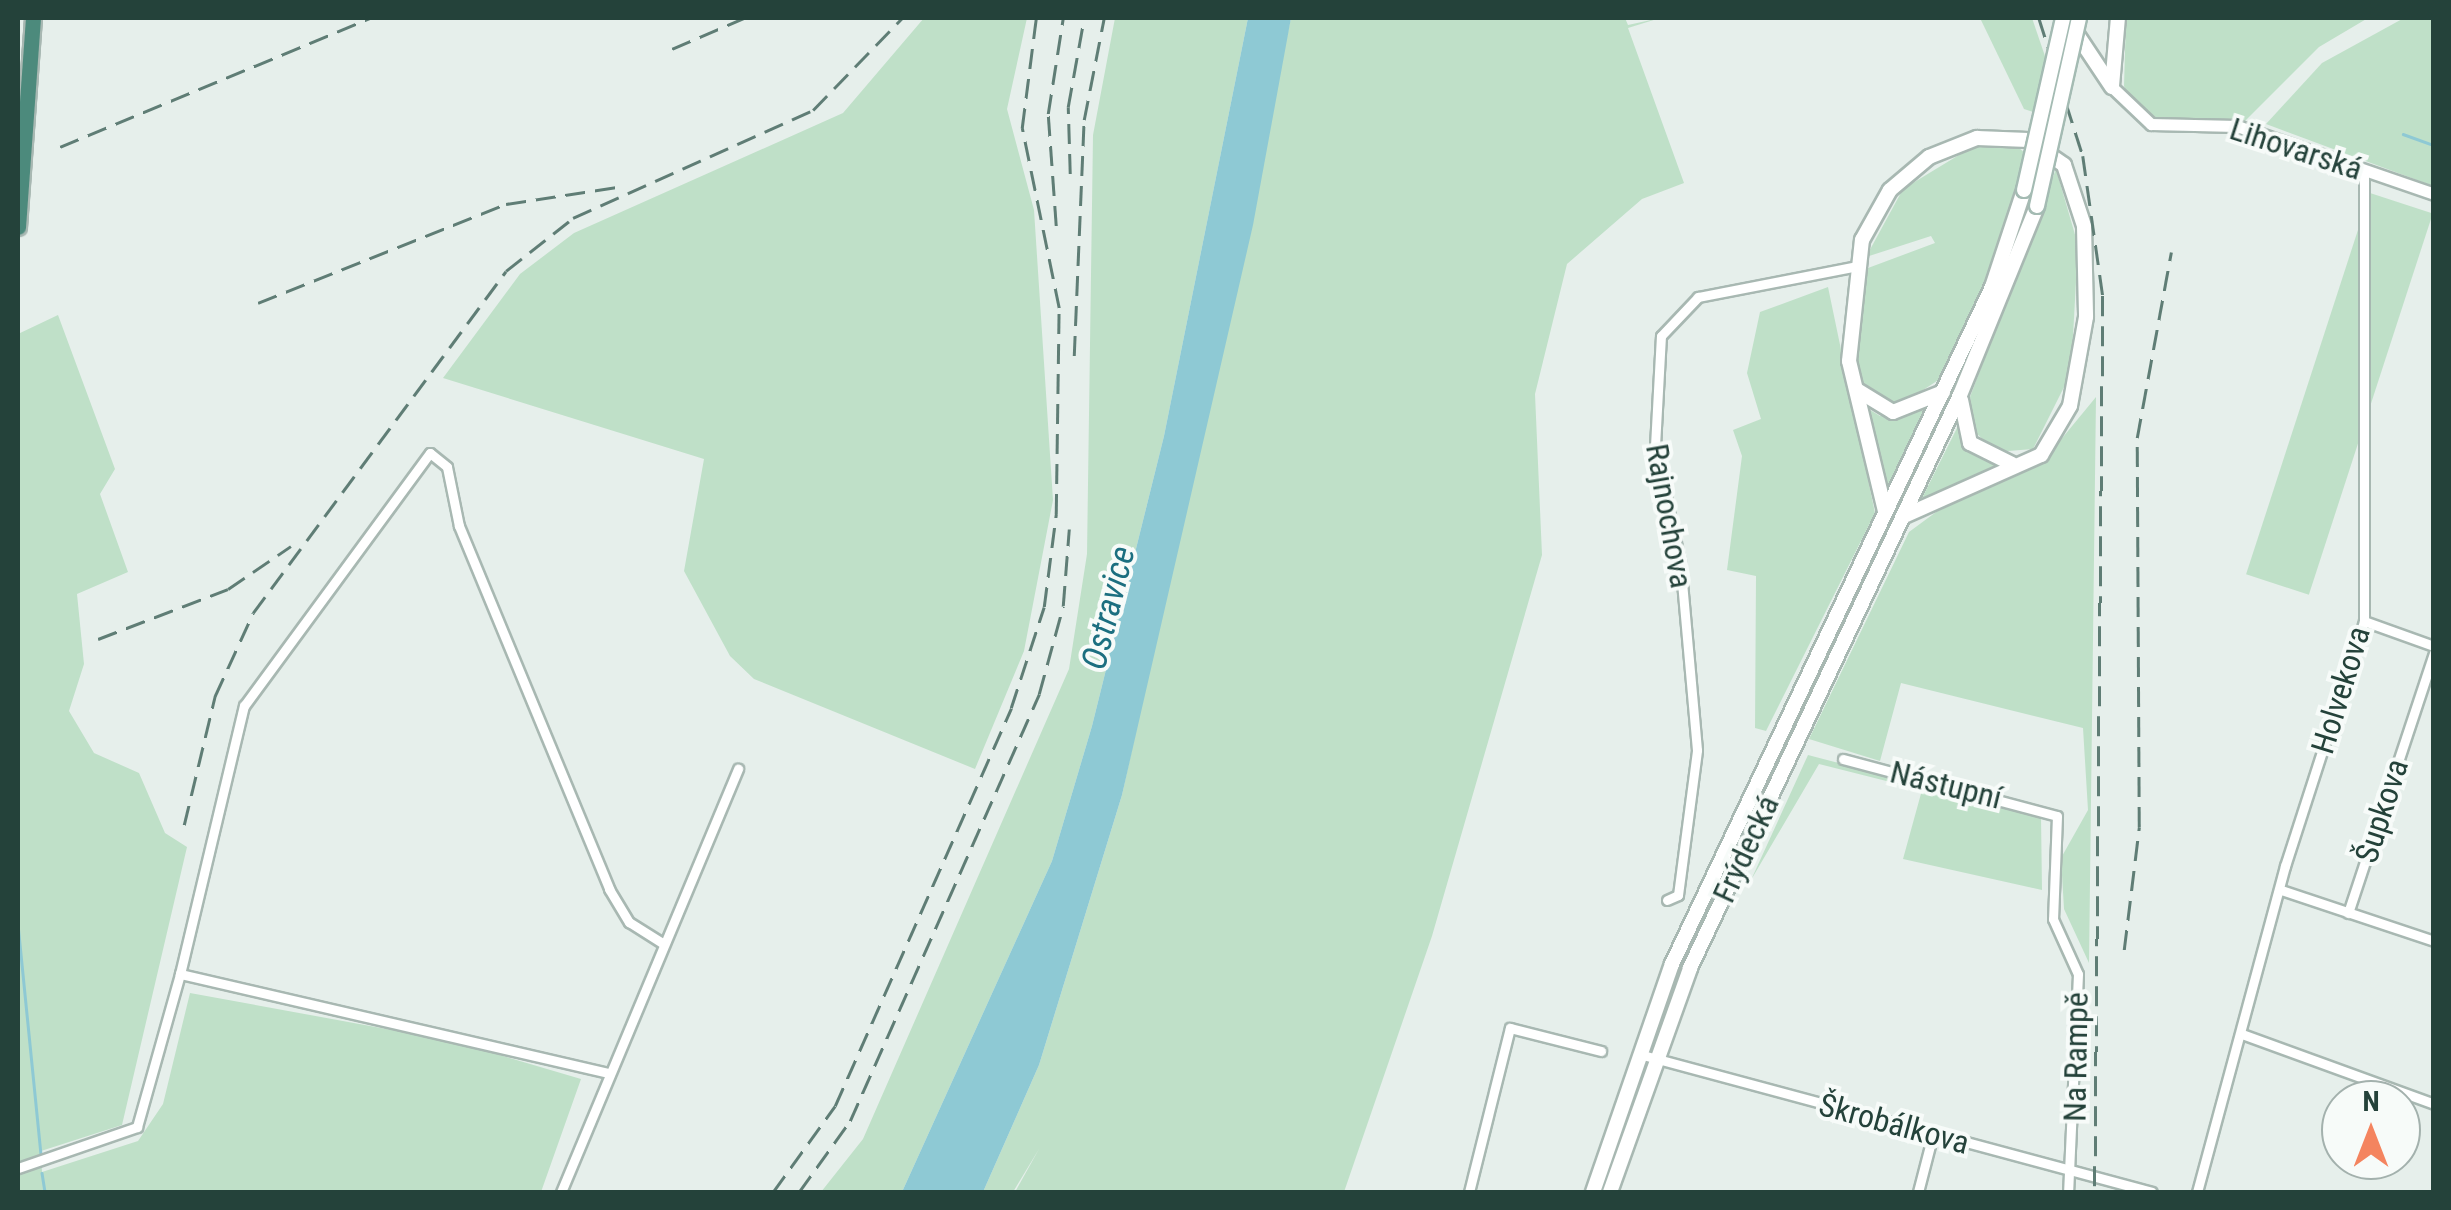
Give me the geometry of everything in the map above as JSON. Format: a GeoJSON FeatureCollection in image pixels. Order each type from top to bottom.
{"type":"FeatureCollection","features":[{"type":"Feature","properties":{"kind":"highway"},"geometry":{"type":"LineString","coordinates":[[18,68],[31,18]]}},
{"type":"Feature","properties":{"kind":"highway"},"geometry":{"type":"LineString","coordinates":[[18,227],[31,18]]}},
{"type":"Feature","properties":{"kind":"main road"},"geometry":{"type":"LineString","coordinates":[[2064,18],[2112,87]]}},
{"type":"Feature","properties":{"kind":"main road","name":"Frýdecká"},"geometry":{"type":"LineString","coordinates":[[1593,1192],[1636,1053],[1944,392],[2024,190],[2064,18]]}},
{"type":"Feature","properties":{"kind":"main road","name":"Frýdecká"},"geometry":{"type":"LineString","coordinates":[[1610,1192],[1653,1059],[1960,396],[2037,206],[2079,18]]}},
{"type":"Feature","properties":{"kind":"main road"},"geometry":{"type":"LineString","coordinates":[[2112,87],[2118,18]]}},
{"type":"Feature","properties":{"kind":"main road"},"geometry":{"type":"LineString","coordinates":[[1884,515],[1880,466],[1851,379],[1853,268],[1884,198],[1939,152],[2002,136],[2058,157],[2084,226],[2084,336],[2059,432],[2018,465],[1905,516]]}},
{"type":"Feature","properties":{"kind":"main road"},"geometry":{"type":"LineString","coordinates":[[1851,379],[1889,412],[1944,392]]}},
{"type":"Feature","properties":{"kind":"main road"},"geometry":{"type":"LineString","coordinates":[[1960,396],[1974,448],[2018,465]]}},
{"type":"Feature","properties":{"kind":"street","name":"Lihovarská"},"geometry":{"type":"LineString","coordinates":[[2112,87],[2155,126],[2237,126],[2434,194]]}},
{"type":"Feature","properties":{"kind":"street","name":"Holvekova"},"geometry":{"type":"LineString","coordinates":[[2197,1192],[2281,890],[2364,621],[2364,170]]}},
{"type":"Feature","properties":{"kind":"street","name":"Rajnochova"},"geometry":{"type":"LineString","coordinates":[[1667,900],[1678,895],[1697,750],[1680,561],[1655,446],[1661,336],[1698,297],[1853,268]]}},
{"type":"Feature","properties":{"kind":"street"},"geometry":{"type":"LineString","coordinates":[[18,1168],[137,1127],[180,974],[244,706],[430,453],[449,473],[459,526],[609,889],[629,922],[664,944]]}},
{"type":"Feature","properties":{"kind":"street"},"geometry":{"type":"LineString","coordinates":[[2364,621],[2434,649]]}},
{"type":"Feature","properties":{"kind":"street","name":"Šupkova"},"geometry":{"type":"LineString","coordinates":[[2348,913],[2434,649]]}},
{"type":"Feature","properties":{"kind":"street","name":"Nástupní"},"geometry":{"type":"LineString","coordinates":[[1843,759],[2049,811]]}},
{"type":"Feature","properties":{"kind":"street"},"geometry":{"type":"LineString","coordinates":[[561,1192],[738,769]]}},
{"type":"Feature","properties":{"kind":"street","name":"Na Rampě"},"geometry":{"type":"LineString","coordinates":[[2049,811],[2058,816],[2053,919],[2078,974],[2068,1192]]}},
{"type":"Feature","properties":{"kind":"street"},"geometry":{"type":"LineString","coordinates":[[2281,890],[2434,941]]}},
{"type":"Feature","properties":{"kind":"street"},"geometry":{"type":"LineString","coordinates":[[180,974],[608,1073]]}},
{"type":"Feature","properties":{"kind":"street"},"geometry":{"type":"LineString","coordinates":[[1469,1192],[1510,1028],[1601,1050]]}},
{"type":"Feature","properties":{"kind":"street"},"geometry":{"type":"LineString","coordinates":[[2242,1034],[2434,1104]]}},
{"type":"Feature","properties":{"kind":"street","name":"Škrobálkova"},"geometry":{"type":"LineString","coordinates":[[1636,1053],[2152,1192]]}},
{"type":"Feature","properties":{"kind":"street"},"geometry":{"type":"LineString","coordinates":[[1918,1192],[1933,1134]]}},
{"type":"Feature","properties":{"kind":"green space"},"geometry":{"type":"Polygon","coordinates":[[[924,18],[1027,18],[1007,109],[1034,210],[1053,500],[1024,651],[975,769],[754,679],[730,656],[684,571],[704,459],[443,378],[520,274],[574,233],[843,113],[924,18]]]}},
{"type":"Feature","properties":{"kind":"green space"},"geometry":{"type":"Polygon","coordinates":[[[1115,18],[1248,18],[1164,436],[1092,726],[1052,861],[902,1192],[821,1192],[863,1139],[1069,669],[1087,554],[1093,135],[1115,18]]]}},
{"type":"Feature","properties":{"kind":"green space"},"geometry":{"type":"Polygon","coordinates":[[[1291,18],[1625,18],[1628,25],[1660,18],[1628,28],[1684,183],[1642,199],[1567,264],[1535,394],[1542,555],[1432,936],[1344,1192],[1015,1192],[1039,1149],[1013,1192],[983,1192],[1039,1065],[1122,795],[1291,18]]]}},
{"type":"Feature","properties":{"kind":"green space"},"geometry":{"type":"Polygon","coordinates":[[[1980,18],[2032,18],[2048,65],[2036,113],[2024,109],[1980,18]]]}},
{"type":"Feature","properties":{"kind":"green space"},"geometry":{"type":"Polygon","coordinates":[[[2126,18],[2368,18],[2319,47],[2245,121],[2153,119],[2133,107],[2124,86],[2126,18]]]}},
{"type":"Feature","properties":{"kind":"green space"},"geometry":{"type":"Polygon","coordinates":[[[2404,18],[2433,18],[2433,186],[2266,124],[2322,63],[2404,18]]]}},
{"type":"Feature","properties":{"kind":"green space"},"geometry":{"type":"Polygon","coordinates":[[[1982,141],[2011,141],[2026,154],[1991,269],[1943,377],[1897,407],[1865,393],[1856,369],[1860,271],[1935,243],[1931,236],[1866,257],[1903,189],[1982,141]]]}},
{"type":"Feature","properties":{"kind":"green space"},"geometry":{"type":"Polygon","coordinates":[[[2056,169],[2078,245],[2071,373],[2033,449],[1996,452],[1974,431],[1970,397],[2056,169]]]}},
{"type":"Feature","properties":{"kind":"green space"},"geometry":{"type":"Polygon","coordinates":[[[2370,193],[2433,213],[2309,595],[2246,574],[2370,193]]]}},
{"type":"Feature","properties":{"kind":"green space"},"geometry":{"type":"Polygon","coordinates":[[[1828,287],[1875,513],[1766,731],[1755,728],[1756,576],[1727,570],[1742,456],[1733,430],[1761,419],[1747,373],[1760,312],[1828,287]]]}},
{"type":"Feature","properties":{"kind":"green space"},"geometry":{"type":"Polygon","coordinates":[[[58,315],[115,469],[100,494],[128,572],[77,594],[84,664],[69,711],[94,753],[139,773],[165,833],[187,847],[122,1125],[41,1151],[42,1172],[138,1141],[163,1104],[190,993],[452,1041],[581,1079],[541,1192],[18,1192],[18,334],[58,315]]]}},
{"type":"Feature","properties":{"kind":"green space"},"geometry":{"type":"Polygon","coordinates":[[[2096,397],[2089,963],[2064,909],[2061,858],[2088,810],[2083,728],[1901,683],[1880,761],[1809,739],[1909,532],[1947,504],[2040,465],[2096,397]]]}},
{"type":"Feature","properties":{"kind":"green space"},"geometry":{"type":"Polygon","coordinates":[[[1862,405],[1880,416],[1929,407],[1890,490],[1862,405]]]}},
{"type":"Feature","properties":{"kind":"green space"},"geometry":{"type":"Polygon","coordinates":[[[1958,426],[1966,447],[1997,466],[1921,500],[1958,426]]]}},
{"type":"Feature","properties":{"kind":"green space"},"geometry":{"type":"Polygon","coordinates":[[[1808,755],[2041,816],[2042,890],[1903,859],[1922,790],[1819,764],[1751,880],[1808,755]]]}},
{"type":"Feature","properties":{"kind":"water"},"geometry":{"type":"Polygon","coordinates":[[[1248,18],[1291,18],[1253,225],[1122,795],[1039,1065],[983,1192],[902,1192],[1052,861],[1092,726],[1164,436],[1248,18]]]}},
{"type":"Feature","properties":{"kind":"waterway"},"geometry":{"type":"LineString","coordinates":[[2403,134],[2434,145]]}},
{"type":"Feature","properties":{"kind":"waterway"},"geometry":{"type":"LineString","coordinates":[[18,924],[41,1156]]}},
{"type":"Feature","properties":{"kind":"waterway"},"geometry":{"type":"LineString","coordinates":[[42,1173],[45,1192]]}},
{"type":"Feature","properties":{"kind":"railway"},"geometry":{"type":"LineString","coordinates":[[60,147],[370,18]]}},
{"type":"Feature","properties":{"kind":"railway"},"geometry":{"type":"LineString","coordinates":[[672,49],[744,18]]}},
{"type":"Feature","properties":{"kind":"railway"},"geometry":{"type":"LineString","coordinates":[[184,825],[215,696],[253,613],[506,271],[573,218],[813,110],[902,18]]}},
{"type":"Feature","properties":{"kind":"railway"},"geometry":{"type":"LineString","coordinates":[[773,1192],[835,1106],[1011,708],[1044,607],[1056,514],[1059,308],[1022,128],[1036,18]]}},
{"type":"Feature","properties":{"kind":"railway"},"geometry":{"type":"LineString","coordinates":[[1056,226],[1048,114],[1063,18]]}},
{"type":"Feature","properties":{"kind":"railway"},"geometry":{"type":"LineString","coordinates":[[1070,174],[1068,107],[1084,18]]}},
{"type":"Feature","properties":{"kind":"railway"},"geometry":{"type":"LineString","coordinates":[[1074,356],[1084,120],[1104,18]]}},
{"type":"Feature","properties":{"kind":"railway"},"geometry":{"type":"LineString","coordinates":[[2039,18],[2083,156],[2103,296],[2095,1192]]}},
{"type":"Feature","properties":{"kind":"railway"},"geometry":{"type":"LineString","coordinates":[[258,303],[506,204],[624,186]]}},
{"type":"Feature","properties":{"kind":"railway"},"geometry":{"type":"LineString","coordinates":[[2124,950],[2139,827],[2137,438],[2171,252]]}},
{"type":"Feature","properties":{"kind":"railway"},"geometry":{"type":"LineString","coordinates":[[799,1192],[850,1121],[1039,694],[1063,606],[1069,529]]}},
{"type":"Feature","properties":{"kind":"railway"},"geometry":{"type":"LineString","coordinates":[[98,639],[228,589],[291,546]]}},
{"type":"Feature","properties":{"kind":"water label","name":"Ostravice"},"geometry":{"type":"Point","coordinates":[1109,608]}}]}
